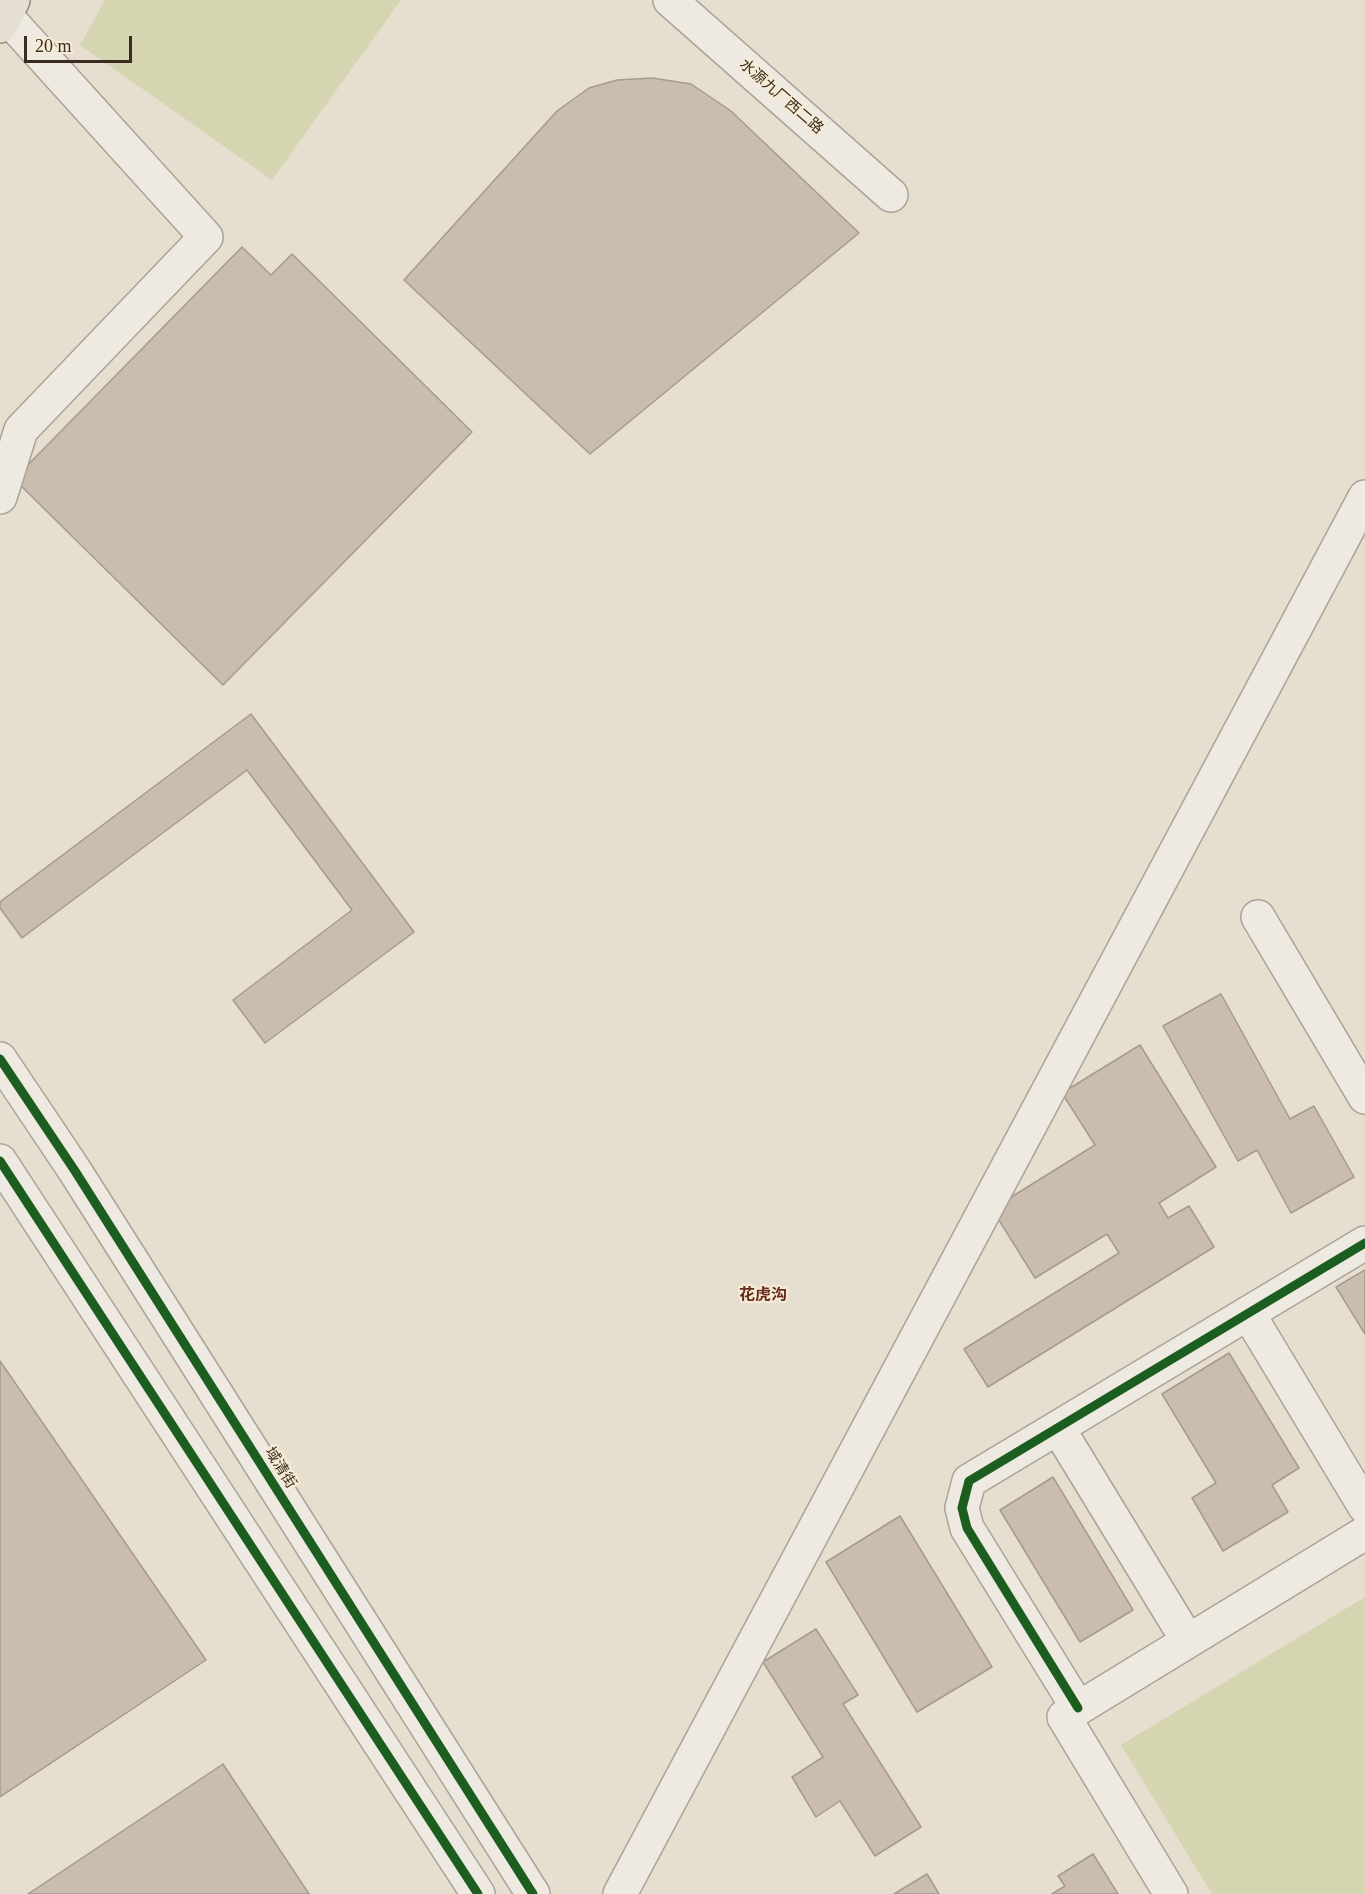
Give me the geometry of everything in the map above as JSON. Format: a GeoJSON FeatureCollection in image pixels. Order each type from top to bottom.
{"type":"FeatureCollection","features":[{"type":"Feature","properties":{"kind":"street","name":"水源九厂西二路"},"geometry":{"type":"LineString","coordinates":[[670,0],[891,195]]}},
{"type":"Feature","properties":{"kind":"street"},"geometry":{"type":"LineString","coordinates":[[0,497],[21,430],[206,237],[6,14]]}},
{"type":"Feature","properties":{"kind":"street"},"geometry":{"type":"LineString","coordinates":[[620,1894],[1365,497]]}},
{"type":"Feature","properties":{"kind":"street"},"geometry":{"type":"LineString","coordinates":[[1258,917],[1365,1097]]}},
{"type":"Feature","properties":{"kind":"street","name":"域清街"},"geometry":{"type":"LineString","coordinates":[[0,1059],[75,1171],[533,1894]]}},
{"type":"Feature","properties":{"kind":"street"},"geometry":{"type":"LineString","coordinates":[[0,1161],[478,1894]]}},
{"type":"Feature","properties":{"kind":"street"},"geometry":{"type":"LineString","coordinates":[[1078,1708],[967,1528],[962,1508],[969,1482],[1365,1243]]}},
{"type":"Feature","properties":{"kind":"street"},"geometry":{"type":"LineString","coordinates":[[1248,1313],[1365,1507]]}},
{"type":"Feature","properties":{"kind":"street"},"geometry":{"type":"LineString","coordinates":[[1058,1428],[1188,1641]]}},
{"type":"Feature","properties":{"kind":"street"},"geometry":{"type":"LineString","coordinates":[[1171,1894],[1064,1717],[1365,1533]]}},
{"type":"Feature","properties":{"kind":"green space"},"geometry":{"type":"Polygon","coordinates":[[[105,0],[401,0],[272,180],[80,45],[105,0]]]}},
{"type":"Feature","properties":{"kind":"green space"},"geometry":{"type":"Polygon","coordinates":[[[1365,1597],[1365,1894],[1212,1894],[1121,1745],[1365,1597]]]}},
{"type":"Feature","properties":{"kind":"building"},"geometry":{"type":"Polygon","coordinates":[[[652,78],[691,84],[731,111],[859,233],[590,454],[404,280],[557,111],[589,88],[617,80],[652,78]]]}},
{"type":"Feature","properties":{"kind":"building"},"geometry":{"type":"Polygon","coordinates":[[[242,247],[271,275],[292,254],[472,432],[223,685],[14,479],[242,247]]]}},
{"type":"Feature","properties":{"kind":"building"},"geometry":{"type":"Polygon","coordinates":[[[251,714],[414,932],[265,1043],[233,1000],[352,910],[247,770],[22,938],[0,908],[0,902],[251,714]]]}},
{"type":"Feature","properties":{"kind":"building"},"geometry":{"type":"Polygon","coordinates":[[[1221,994],[1290,1119],[1314,1106],[1354,1177],[1291,1213],[1257,1150],[1238,1161],[1163,1026],[1221,994]]]}},
{"type":"Feature","properties":{"kind":"building"},"geometry":{"type":"Polygon","coordinates":[[[1140,1045],[1216,1167],[1159,1203],[1168,1218],[1189,1206],[1214,1247],[988,1387],[964,1349],[1119,1253],[1107,1234],[1035,1278],[992,1209],[1095,1145],[1062,1093],[1140,1045]]]}},
{"type":"Feature","properties":{"kind":"building"},"geometry":{"type":"Polygon","coordinates":[[[1365,1270],[1365,1334],[1336,1287],[1365,1270]]]}},
{"type":"Feature","properties":{"kind":"building"},"geometry":{"type":"Polygon","coordinates":[[[1229,1353],[1299,1468],[1272,1485],[1288,1512],[1223,1551],[1192,1498],[1216,1483],[1162,1394],[1229,1353]]]}},
{"type":"Feature","properties":{"kind":"building"},"geometry":{"type":"Polygon","coordinates":[[[0,1361],[206,1660],[0,1797],[0,1361]]]}},
{"type":"Feature","properties":{"kind":"building"},"geometry":{"type":"Polygon","coordinates":[[[1053,1477],[1133,1610],[1080,1642],[1000,1510],[1053,1477]]]}},
{"type":"Feature","properties":{"kind":"building"},"geometry":{"type":"Polygon","coordinates":[[[900,1516],[992,1667],[917,1712],[826,1562],[900,1516]]]}},
{"type":"Feature","properties":{"kind":"building"},"geometry":{"type":"Polygon","coordinates":[[[816,1629],[858,1695],[843,1704],[921,1827],[875,1856],[840,1801],[816,1817],[792,1777],[823,1757],[763,1662],[816,1629]]]}},
{"type":"Feature","properties":{"kind":"building"},"geometry":{"type":"Polygon","coordinates":[[[223,1764],[309,1894],[28,1894],[223,1764]]]}},
{"type":"Feature","properties":{"kind":"building"},"geometry":{"type":"Polygon","coordinates":[[[1093,1854],[1118,1894],[1052,1894],[1065,1886],[1058,1876],[1093,1854]]]}},
{"type":"Feature","properties":{"kind":"building"},"geometry":{"type":"Polygon","coordinates":[[[927,1874],[939,1894],[894,1894],[927,1874]]]}},
{"type":"Feature","properties":{"kind":"cycle path"},"geometry":{"type":"LineString","coordinates":[[0,1059],[75,1171],[533,1894]]}},
{"type":"Feature","properties":{"kind":"cycle path"},"geometry":{"type":"LineString","coordinates":[[0,1161],[478,1894]]}},
{"type":"Feature","properties":{"kind":"cycle path"},"geometry":{"type":"LineString","coordinates":[[1078,1708],[967,1528],[962,1508],[969,1481],[1365,1243]]}},
{"type":"Feature","properties":{"kind":"district","name":"花虎沟"},"geometry":{"type":"Point","coordinates":[763,1296]}}]}
